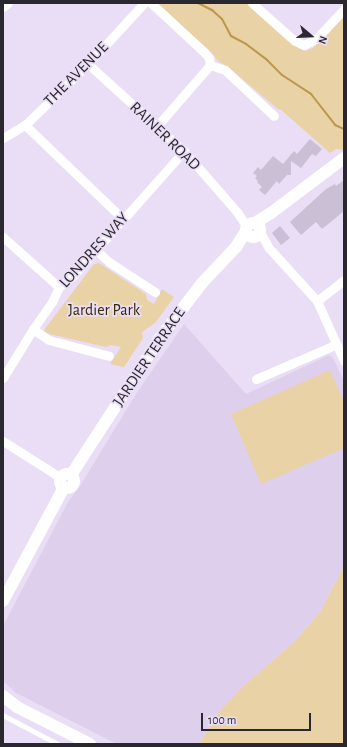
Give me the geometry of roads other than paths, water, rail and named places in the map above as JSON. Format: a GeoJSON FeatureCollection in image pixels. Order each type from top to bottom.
{"type":"FeatureCollection","features":[{"type":"Feature","properties":{"kind":"street"},"geometry":{"type":"LineString","coordinates":[[3,7],[8,3]]}},
{"type":"Feature","properties":{"kind":"street","name":"THE AVENUE"},"geometry":{"type":"LineString","coordinates":[[3,138],[25,125],[88,64],[144,3]]}},
{"type":"Feature","properties":{"kind":"street"},"geometry":{"type":"LineString","coordinates":[[151,3],[204,52],[209,58],[210,65],[157,126]]}},
{"type":"Feature","properties":{"kind":"street"},"geometry":{"type":"LineString","coordinates":[[252,3],[295,41],[304,45],[316,39],[344,9]]}},
{"type":"Feature","properties":{"kind":"street","name":"RAINER ROAD"},"geometry":{"type":"LineString","coordinates":[[88,64],[184,151],[317,301],[344,361]]}},
{"type":"Feature","properties":{"kind":"street"},"geometry":{"type":"LineString","coordinates":[[210,65],[225,70],[274,116]]}},
{"type":"Feature","properties":{"kind":"street"},"geometry":{"type":"LineString","coordinates":[[25,125],[122,218]]}},
{"type":"Feature","properties":{"kind":"street","name":"LONDRES WAY"},"geometry":{"type":"LineString","coordinates":[[3,378],[33,329],[52,302],[59,287],[72,277],[122,218],[184,151]]}},
{"type":"Feature","properties":{"kind":"street","name":"JARDIER TERRACE"},"geometry":{"type":"LineString","coordinates":[[3,601],[65,480],[160,338],[202,283],[271,213],[344,158]]}},
{"type":"Feature","properties":{"kind":"street"},"geometry":{"type":"LineString","coordinates":[[3,237],[59,287]]}},
{"type":"Feature","properties":{"kind":"street"},"geometry":{"type":"LineString","coordinates":[[95,249],[109,262],[155,292]]}},
{"type":"Feature","properties":{"kind":"street"},"geometry":{"type":"LineString","coordinates":[[317,301],[344,280]]}},
{"type":"Feature","properties":{"kind":"street"},"geometry":{"type":"LineString","coordinates":[[33,329],[49,340],[108,356]]}},
{"type":"Feature","properties":{"kind":"street"},"geometry":{"type":"LineString","coordinates":[[256,379],[337,344]]}},
{"type":"Feature","properties":{"kind":"street"},"geometry":{"type":"LineString","coordinates":[[3,441],[65,480]]}},
{"type":"Feature","properties":{"kind":"street"},"geometry":{"type":"LineString","coordinates":[[4,698],[17,707],[90,744]]}},
{"type":"Feature","properties":{"kind":"lane"},"geometry":{"type":"LineString","coordinates":[[3,715],[58,744]]}},
{"type":"Feature","properties":{"kind":"waterway"},"geometry":{"type":"LineString","coordinates":[[198,3],[212,10],[222,19],[231,36],[246,44],[267,60],[282,75],[311,94],[335,125],[344,129]]}},
{"type":"Feature","properties":{"kind":"park label","name":"Jardier Park"},"geometry":{"type":"Point","coordinates":[104,310]}}]}
